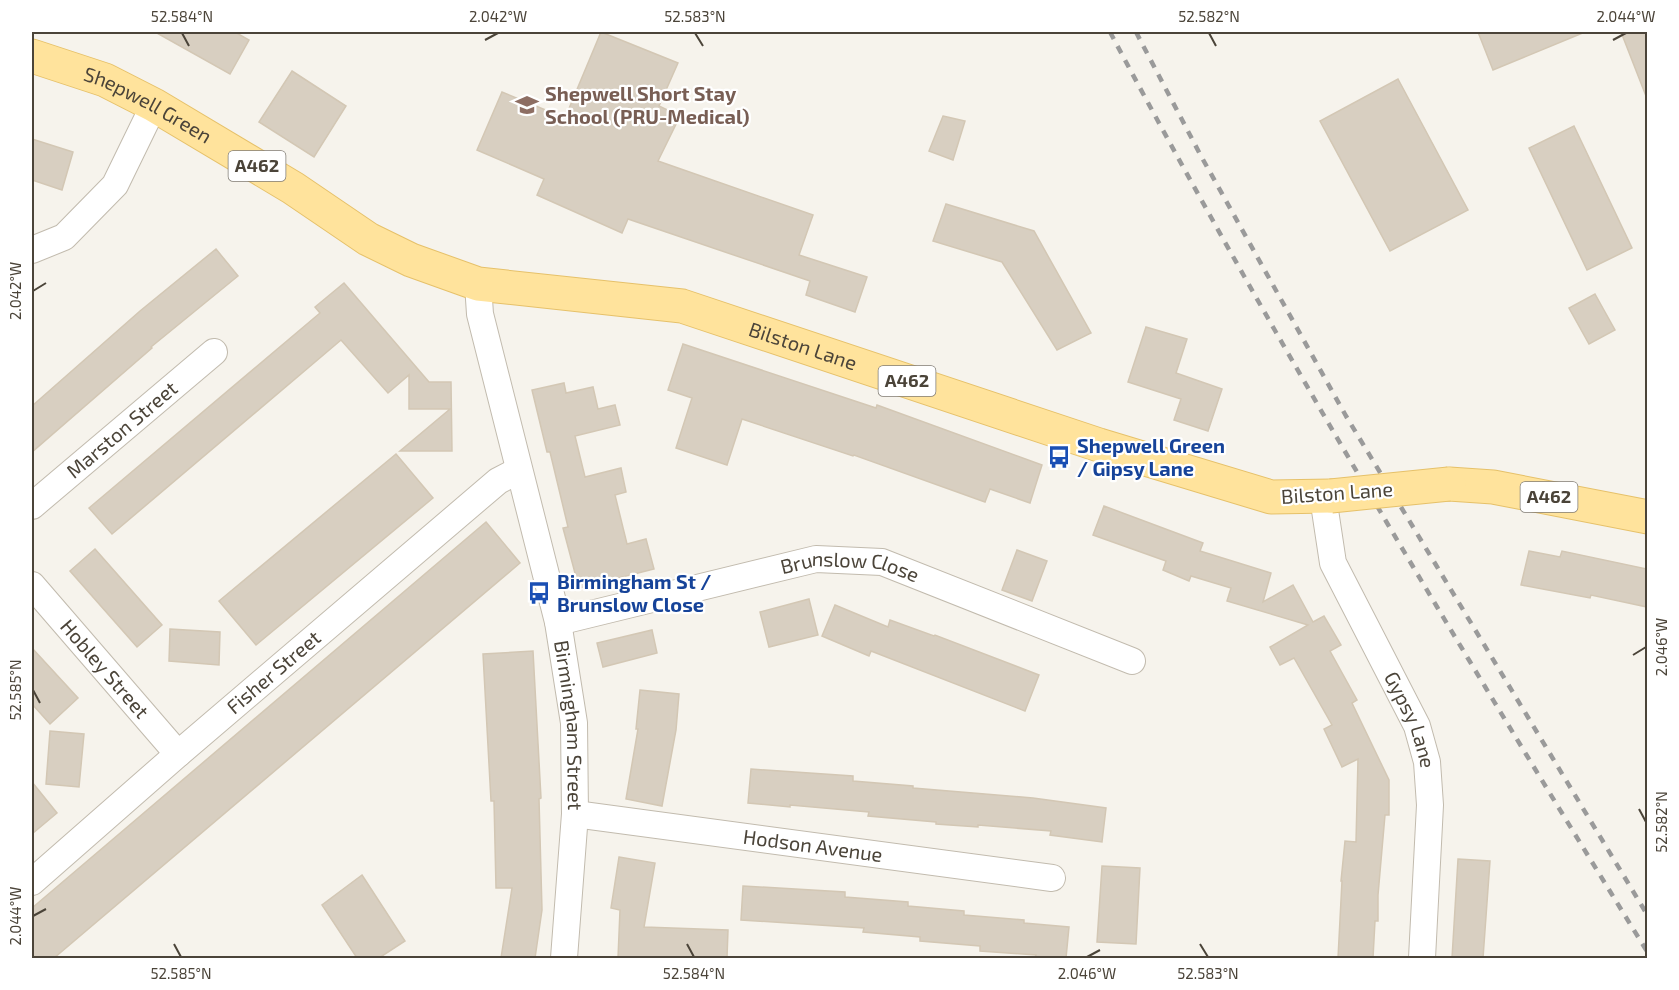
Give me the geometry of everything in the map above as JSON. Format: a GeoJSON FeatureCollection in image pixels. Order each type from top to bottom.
{"type":"FeatureCollection","features":[{"type":"Feature","properties":{"kind":"main road","name":"Shepwell Green"},"geometry":{"type":"LineString","coordinates":[[32,56],[105,80],[154,105],[293,188],[368,238],[411,260],[478,284]]}},
{"type":"Feature","properties":{"kind":"main road","name":"Bilston Lane"},"geometry":{"type":"LineString","coordinates":[[478,284],[682,306],[1099,445],[1271,497],[1327,496],[1449,484],[1493,487],[1647,517]]}},
{"type":"Feature","properties":{"kind":"street"},"geometry":{"type":"LineString","coordinates":[[32,250],[64,237],[115,185],[154,105]]}},
{"type":"Feature","properties":{"kind":"street","name":"Birmingham Street"},"geometry":{"type":"LineString","coordinates":[[478,284],[480,314],[558,622],[574,723],[575,814],[564,958]]}},
{"type":"Feature","properties":{"kind":"street","name":"Marston Street"},"geometry":{"type":"LineString","coordinates":[[32,506],[214,352]]}},
{"type":"Feature","properties":{"kind":"street","name":"Fisher Street"},"geometry":{"type":"LineString","coordinates":[[32,882],[498,481],[519,470]]}},
{"type":"Feature","properties":{"kind":"street","name":"Gypsy Lane"},"geometry":{"type":"LineString","coordinates":[[1327,496],[1334,563],[1417,726],[1427,762],[1430,806],[1422,958]]}},
{"type":"Feature","properties":{"kind":"street","name":"Brunslow Close"},"geometry":{"type":"LineString","coordinates":[[558,622],[816,559],[882,562],[1132,661]]}},
{"type":"Feature","properties":{"kind":"street","name":"Hobley Street"},"geometry":{"type":"LineString","coordinates":[[32,585],[178,754]]}},
{"type":"Feature","properties":{"kind":"street","name":"Hodson Avenue"},"geometry":{"type":"LineString","coordinates":[[575,814],[1052,878]]}},
{"type":"Feature","properties":{"kind":"building"},"geometry":{"type":"Polygon","coordinates":[[[155,32],[235,32],[249,40],[230,74],[155,32]]]}},
{"type":"Feature","properties":{"kind":"building"},"geometry":{"type":"Polygon","coordinates":[[[601,32],[678,63],[659,106],[680,116],[658,161],[813,215],[799,255],[867,277],[855,312],[806,295],[810,281],[628,219],[622,233],[537,195],[544,179],[477,150],[502,92],[565,118],[601,32]]]}},
{"type":"Feature","properties":{"kind":"building"},"geometry":{"type":"Polygon","coordinates":[[[1478,32],[1585,32],[1493,70],[1478,32]]]}},
{"type":"Feature","properties":{"kind":"building"},"geometry":{"type":"Polygon","coordinates":[[[1621,32],[1647,32],[1647,96],[1646,96],[1621,32]]]}},
{"type":"Feature","properties":{"kind":"building"},"geometry":{"type":"Polygon","coordinates":[[[292,71],[346,106],[314,157],[259,122],[292,71]]]}},
{"type":"Feature","properties":{"kind":"building"},"geometry":{"type":"Polygon","coordinates":[[[1398,79],[1468,210],[1390,251],[1320,121],[1398,79]]]}},
{"type":"Feature","properties":{"kind":"building"},"geometry":{"type":"Polygon","coordinates":[[[943,116],[965,121],[953,160],[929,151],[943,116]]]}},
{"type":"Feature","properties":{"kind":"building"},"geometry":{"type":"Polygon","coordinates":[[[1574,126],[1632,248],[1587,270],[1529,148],[1574,126]]]}},
{"type":"Feature","properties":{"kind":"building"},"geometry":{"type":"Polygon","coordinates":[[[32,139],[73,152],[62,190],[32,180],[32,139]]]}},
{"type":"Feature","properties":{"kind":"building"},"geometry":{"type":"Polygon","coordinates":[[[946,204],[1034,231],[1091,333],[1057,350],[1002,262],[933,241],[946,204]]]}},
{"type":"Feature","properties":{"kind":"building"},"geometry":{"type":"Polygon","coordinates":[[[216,249],[238,276],[151,347],[32,452],[32,406],[140,311],[216,249]]]}},
{"type":"Feature","properties":{"kind":"building"},"geometry":{"type":"Polygon","coordinates":[[[344,283],[429,382],[451,382],[452,451],[400,451],[450,409],[409,409],[409,375],[388,393],[341,340],[112,534],[89,508],[320,313],[315,307],[344,283]]]}},
{"type":"Feature","properties":{"kind":"building"},"geometry":{"type":"Polygon","coordinates":[[[1595,294],[1615,330],[1589,344],[1569,308],[1595,294]]]}},
{"type":"Feature","properties":{"kind":"building"},"geometry":{"type":"Polygon","coordinates":[[[1146,327],[1187,339],[1176,373],[1222,389],[1208,431],[1174,420],[1181,399],[1128,382],[1146,327]]]}},
{"type":"Feature","properties":{"kind":"building"},"geometry":{"type":"Polygon","coordinates":[[[683,344],[876,408],[877,405],[1042,465],[1030,503],[990,489],[985,502],[854,455],[742,419],[727,465],[676,448],[692,398],[668,390],[683,344]]]}},
{"type":"Feature","properties":{"kind":"building"},"geometry":{"type":"Polygon","coordinates":[[[564,383],[566,393],[593,387],[598,409],[615,405],[620,425],[575,436],[585,477],[621,468],[626,492],[615,495],[627,544],[646,539],[654,569],[579,588],[563,528],[568,527],[532,390],[564,383]]]}},
{"type":"Feature","properties":{"kind":"building"},"geometry":{"type":"Polygon","coordinates":[[[396,454],[433,498],[256,645],[219,601],[396,454]]]}},
{"type":"Feature","properties":{"kind":"building"},"geometry":{"type":"Polygon","coordinates":[[[1104,506],[1203,543],[1200,551],[1271,573],[1263,602],[1293,585],[1313,622],[1324,616],[1341,645],[1330,651],[1357,700],[1352,703],[1389,780],[1389,815],[1385,815],[1378,921],[1375,921],[1373,958],[1338,958],[1345,841],[1356,842],[1358,759],[1342,767],[1324,729],[1332,725],[1294,658],[1280,665],[1270,647],[1308,625],[1227,601],[1231,588],[1191,576],[1189,581],[1163,570],[1166,561],[1093,535],[1104,506]]]}},
{"type":"Feature","properties":{"kind":"building"},"geometry":{"type":"Polygon","coordinates":[[[486,522],[520,563],[54,958],[32,958],[32,908],[486,522]]]}},
{"type":"Feature","properties":{"kind":"building"},"geometry":{"type":"Polygon","coordinates":[[[95,549],[162,625],[137,647],[70,571],[95,549]]]}},
{"type":"Feature","properties":{"kind":"building"},"geometry":{"type":"Polygon","coordinates":[[[1017,550],[1047,561],[1032,601],[1002,590],[1017,550]]]}},
{"type":"Feature","properties":{"kind":"building"},"geometry":{"type":"Polygon","coordinates":[[[1529,551],[1560,557],[1562,551],[1647,569],[1647,607],[1591,595],[1590,598],[1521,585],[1529,551]]]}},
{"type":"Feature","properties":{"kind":"building"},"geometry":{"type":"Polygon","coordinates":[[[809,599],[818,635],[769,647],[760,612],[809,599]]]}},
{"type":"Feature","properties":{"kind":"building"},"geometry":{"type":"Polygon","coordinates":[[[835,605],[888,627],[890,620],[935,635],[1039,675],[1025,711],[871,651],[869,656],[822,636],[835,605]]]}},
{"type":"Feature","properties":{"kind":"building"},"geometry":{"type":"Polygon","coordinates":[[[170,629],[220,632],[219,665],[169,661],[170,629]]]}},
{"type":"Feature","properties":{"kind":"building"},"geometry":{"type":"Polygon","coordinates":[[[652,630],[657,653],[603,667],[597,643],[652,630]]]}},
{"type":"Feature","properties":{"kind":"building"},"geometry":{"type":"Polygon","coordinates":[[[32,648],[78,698],[50,724],[32,704],[32,648]]]}},
{"type":"Feature","properties":{"kind":"building"},"geometry":{"type":"Polygon","coordinates":[[[533,651],[541,798],[539,799],[542,910],[535,958],[501,958],[512,888],[496,888],[494,801],[491,801],[483,654],[533,651]]]}},
{"type":"Feature","properties":{"kind":"building"},"geometry":{"type":"Polygon","coordinates":[[[640,690],[679,694],[676,730],[662,806],[626,799],[638,729],[636,729],[640,690]]]}},
{"type":"Feature","properties":{"kind":"building"},"geometry":{"type":"Polygon","coordinates":[[[50,731],[84,734],[79,787],[46,784],[50,731]]]}},
{"type":"Feature","properties":{"kind":"building"},"geometry":{"type":"Polygon","coordinates":[[[751,769],[853,776],[853,781],[1033,798],[1106,808],[1102,842],[1050,835],[1051,831],[936,824],[936,822],[868,816],[869,812],[748,803],[751,769]]]}},
{"type":"Feature","properties":{"kind":"building"},"geometry":{"type":"Polygon","coordinates":[[[32,782],[57,813],[32,834],[32,782]]]}},
{"type":"Feature","properties":{"kind":"building"},"geometry":{"type":"Polygon","coordinates":[[[619,857],[655,863],[644,927],[728,930],[727,958],[618,958],[620,910],[611,908],[619,857]]]}},
{"type":"Feature","properties":{"kind":"building"},"geometry":{"type":"Polygon","coordinates":[[[1458,859],[1490,861],[1483,958],[1452,958],[1458,859]]]}},
{"type":"Feature","properties":{"kind":"building"},"geometry":{"type":"Polygon","coordinates":[[[1102,866],[1140,868],[1136,944],[1097,942],[1102,866]]]}},
{"type":"Feature","properties":{"kind":"building"},"geometry":{"type":"Polygon","coordinates":[[[362,875],[405,941],[379,958],[357,958],[322,905],[362,875]]]}},
{"type":"Feature","properties":{"kind":"building"},"geometry":{"type":"Polygon","coordinates":[[[743,886],[845,892],[845,897],[908,902],[908,906],[964,911],[964,915],[1024,920],[1024,923],[1069,927],[1066,958],[1035,958],[1036,955],[980,951],[980,946],[920,941],[920,937],[863,932],[864,928],[741,920],[743,886]]]}},
{"type":"Feature","properties":{"kind":"railway"},"geometry":{"type":"LineString","coordinates":[[1110,32],[1304,382],[1648,953]]}},
{"type":"Feature","properties":{"kind":"railway"},"geometry":{"type":"LineString","coordinates":[[1136,32],[1201,156],[1346,416],[1648,916]]}},
{"type":"Feature","properties":{"kind":"place","name":"Shepwell Short Stay School (PRU-Medical)"},"geometry":{"type":"Point","coordinates":[527,105]}},
{"type":"Feature","properties":{"kind":"place","name":"Shepwell Green / Gipsy Lane"},"geometry":{"type":"Point","coordinates":[1059,457]}},
{"type":"Feature","properties":{"kind":"place","name":"Birmingham St / Brunslow Close"},"geometry":{"type":"Point","coordinates":[539,593]}}]}
